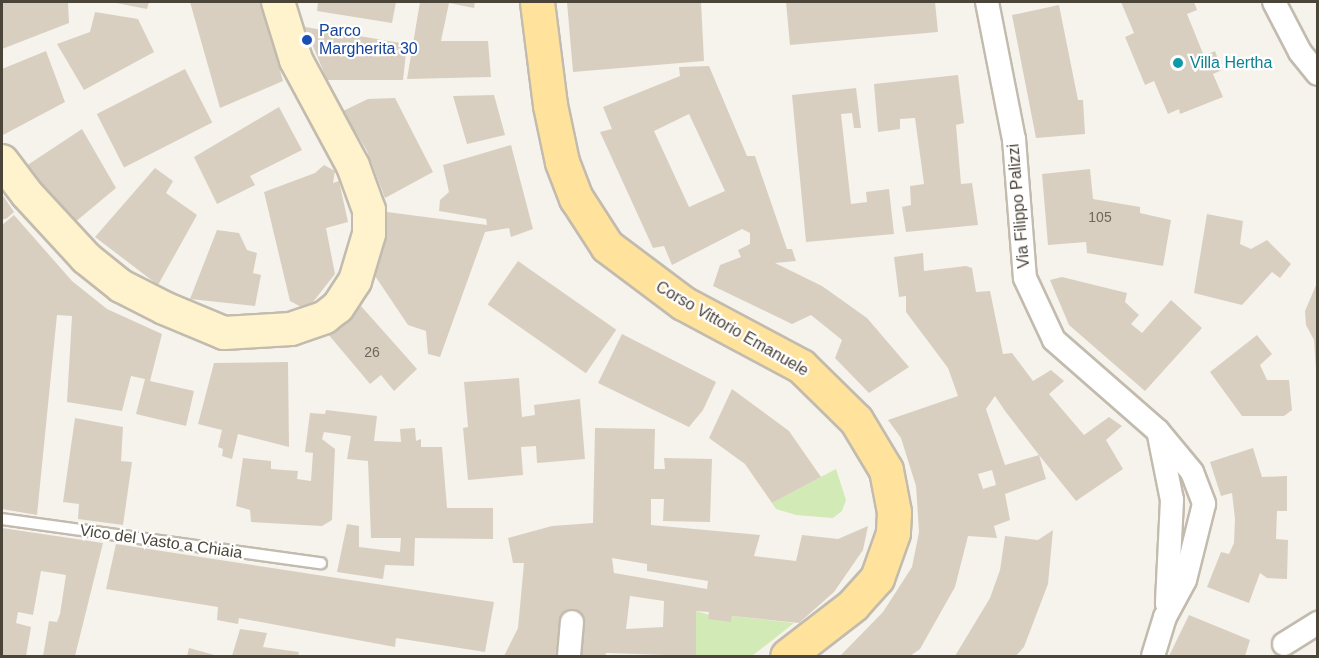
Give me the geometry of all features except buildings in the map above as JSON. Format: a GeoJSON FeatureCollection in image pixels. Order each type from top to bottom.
{"type":"FeatureCollection","features":[{"type":"Feature","properties":{"kind":"main road","name":"Corso Vittorio Emanuele"},"geometry":{"type":"LineString","coordinates":[[537,2],[550,105],[562,162],[576,198],[607,246],[683,303],[801,366],[856,420],[886,470],[894,522],[888,551],[877,578],[853,605],[787,657]]}},
{"type":"Feature","properties":{"kind":"street"},"geometry":{"type":"LineString","coordinates":[[2,161],[34,203],[86,258],[121,286],[164,308],[224,333],[291,329],[326,317],[338,307],[355,280],[367,241],[369,210],[353,166],[296,60],[278,2]]}},
{"type":"Feature","properties":{"kind":"street","name":"Via Filippo Palizzi"},"geometry":{"type":"LineString","coordinates":[[987,2],[1014,139],[1025,278],[1054,340],[1158,431],[1192,472],[1204,504],[1198,537],[1185,580],[1165,617]]}},
{"type":"Feature","properties":{"kind":"street"},"geometry":{"type":"LineString","coordinates":[[1274,2],[1300,52],[1317,74]]}},
{"type":"Feature","properties":{"kind":"street","name":"Via Filippo Palizzi"},"geometry":{"type":"LineString","coordinates":[[1153,657],[1165,617],[1172,547],[1172,500],[1158,431]]}},
{"type":"Feature","properties":{"kind":"street"},"geometry":{"type":"LineString","coordinates":[[569,657],[572,622]]}},
{"type":"Feature","properties":{"kind":"street"},"geometry":{"type":"LineString","coordinates":[[1284,644],[1317,622]]}},
{"type":"Feature","properties":{"kind":"lane","name":"Vico del Vasto a Chiaia"},"geometry":{"type":"LineString","coordinates":[[2,519],[321,563]]}},
{"type":"Feature","properties":{"kind":"lane"},"geometry":{"type":"LineString","coordinates":[[1172,547],[1184,550],[1198,537]]}},
{"type":"Feature","properties":{"kind":"green space"},"geometry":{"type":"Polygon","coordinates":[[[836,469],[846,500],[842,511],[833,518],[796,515],[776,509],[772,503],[836,469]]]}},
{"type":"Feature","properties":{"kind":"green space"},"geometry":{"type":"Polygon","coordinates":[[[696,611],[731,621],[732,616],[794,623],[752,656],[696,656],[696,611]]]}},
{"type":"Feature","properties":{"kind":"place","name":"Parco Margherita 30"},"geometry":{"type":"Point","coordinates":[307,40]}},
{"type":"Feature","properties":{"kind":"place","name":"Villa Hertha"},"geometry":{"type":"Point","coordinates":[1178,63]}}]}
